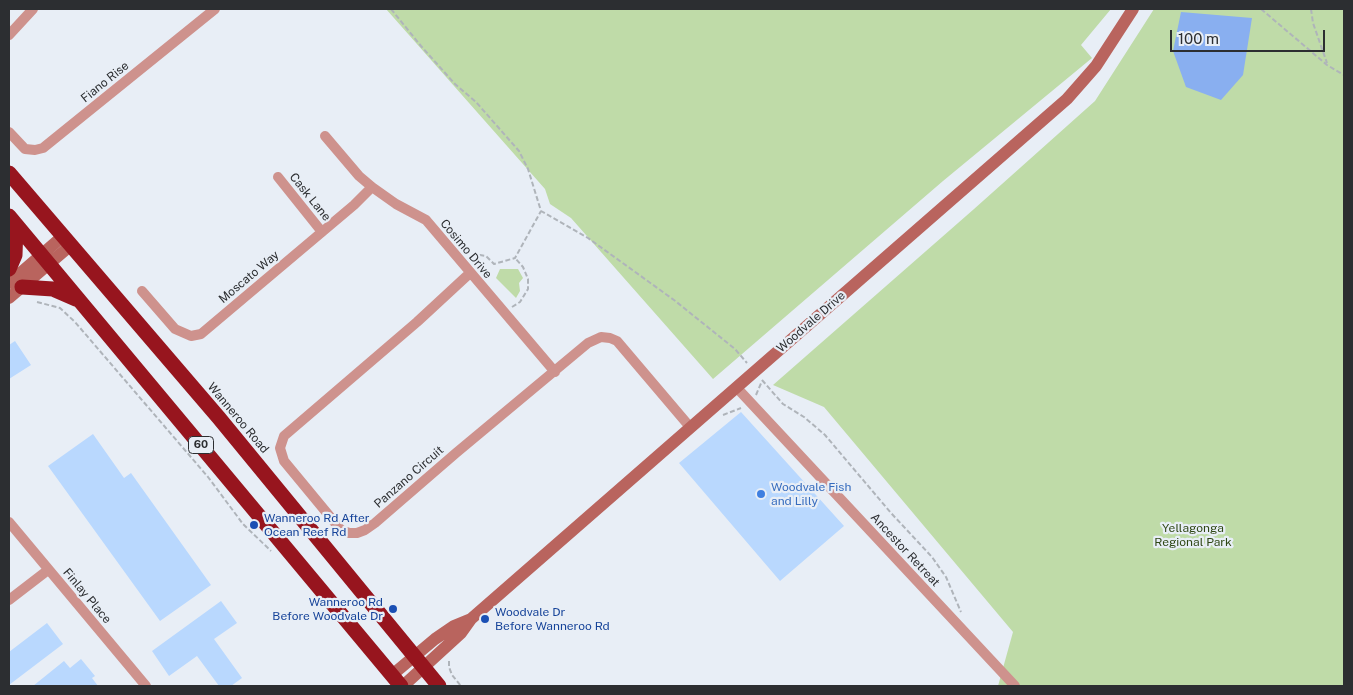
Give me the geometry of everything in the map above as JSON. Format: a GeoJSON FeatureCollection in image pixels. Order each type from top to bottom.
{"type":"FeatureCollection","features":[{"type":"Feature","properties":{"kind":"highway","name":"Wanneroo Road"},"geometry":{"type":"LineString","coordinates":[[9,173],[219,418],[439,686]]}},
{"type":"Feature","properties":{"kind":"highway","name":"60"},"geometry":{"type":"LineString","coordinates":[[12,220],[399,682]]}},
{"type":"Feature","properties":{"kind":"highway"},"geometry":{"type":"LineString","coordinates":[[9,269],[15,255],[12,220]]}},
{"type":"Feature","properties":{"kind":"highway"},"geometry":{"type":"LineString","coordinates":[[19,286],[53,290],[80,301]]}},
{"type":"Feature","properties":{"kind":"street"},"geometry":{"type":"LineString","coordinates":[[9,35],[33,9]]}},
{"type":"Feature","properties":{"kind":"street","name":"Fiano Rise"},"geometry":{"type":"LineString","coordinates":[[9,132],[20,146],[25,149],[35,150],[43,148],[215,9]]}},
{"type":"Feature","properties":{"kind":"street","name":"Woodvale Drive"},"geometry":{"type":"LineString","coordinates":[[399,682],[424,668],[462,634],[471,619],[1067,99],[1096,66],[1133,9]]}},
{"type":"Feature","properties":{"kind":"street","name":"Cosimo Drive"},"geometry":{"type":"LineString","coordinates":[[325,136],[359,176],[396,204],[426,220],[439,233],[471,268],[555,372]]}},
{"type":"Feature","properties":{"kind":"street","name":"Cask Lane"},"geometry":{"type":"LineString","coordinates":[[278,178],[322,232]]}},
{"type":"Feature","properties":{"kind":"street","name":"Moscato Way"},"geometry":{"type":"LineString","coordinates":[[142,291],[175,329],[187,335],[201,334],[354,205],[372,187]]}},
{"type":"Feature","properties":{"kind":"street"},"geometry":{"type":"LineString","coordinates":[[9,298],[45,259],[67,241]]}},
{"type":"Feature","properties":{"kind":"street","name":"Panzano Circuit"},"geometry":{"type":"LineString","coordinates":[[471,268],[417,322],[284,436],[280,448],[284,461],[341,530],[357,533],[375,523],[588,343],[601,337],[610,338],[624,348],[690,427]]}},
{"type":"Feature","properties":{"kind":"street","name":"Ancestor Retreat"},"geometry":{"type":"LineString","coordinates":[[737,388],[1015,686]]}},
{"type":"Feature","properties":{"kind":"street","name":"Finlay Place"},"geometry":{"type":"LineString","coordinates":[[9,522],[146,686]]}},
{"type":"Feature","properties":{"kind":"street"},"geometry":{"type":"LineString","coordinates":[[9,600],[48,570]]}},
{"type":"Feature","properties":{"kind":"street","name":"Woodvale Drive"},"geometry":{"type":"LineString","coordinates":[[399,682],[414,655],[454,626],[471,619]]}},
{"type":"Feature","properties":{"kind":"path"},"geometry":{"type":"LineString","coordinates":[[390,9],[455,84],[476,102],[519,151],[528,169],[541,211],[588,238],[674,300],[735,349],[782,404],[804,417],[825,435],[932,557],[946,577],[963,617]]}},
{"type":"Feature","properties":{"kind":"path"},"geometry":{"type":"LineString","coordinates":[[1261,9],[1328,65],[1344,74]]}},
{"type":"Feature","properties":{"kind":"path"},"geometry":{"type":"LineString","coordinates":[[1310,9],[1328,65]]}},
{"type":"Feature","properties":{"kind":"path"},"geometry":{"type":"LineString","coordinates":[[471,268],[471,257],[486,256],[494,264],[515,258],[541,211]]}},
{"type":"Feature","properties":{"kind":"path"},"geometry":{"type":"LineString","coordinates":[[511,308],[520,302],[528,289],[528,279],[523,267],[515,258]]}},
{"type":"Feature","properties":{"kind":"path"},"geometry":{"type":"LineString","coordinates":[[19,286],[36,301],[60,308],[75,322],[208,477],[243,524],[278,556]]}},
{"type":"Feature","properties":{"kind":"green space"},"geometry":{"type":"Polygon","coordinates":[[[386,9],[1111,9],[1081,45],[1092,58],[943,181],[713,379],[571,218],[550,204],[545,189],[386,9]]]}},
{"type":"Feature","properties":{"kind":"green space","name":"Yellagonga Regional Park"},"geometry":{"type":"Polygon","coordinates":[[[1154,9],[1344,9],[1344,686],[998,686],[1013,632],[824,407],[773,385],[1095,101],[1154,9]]]}},
{"type":"Feature","properties":{"kind":"green space"},"geometry":{"type":"Polygon","coordinates":[[[500,269],[518,269],[523,278],[519,283],[520,291],[516,298],[496,278],[500,269]]]}},
{"type":"Feature","properties":{"kind":"water"},"geometry":{"type":"Polygon","coordinates":[[[1181,12],[1252,18],[1243,75],[1221,100],[1186,87],[1173,51],[1181,12]]]}},
{"type":"Feature","properties":{"kind":"building"},"geometry":{"type":"Polygon","coordinates":[[[15,341],[31,365],[9,379],[9,345],[15,341]]]}},
{"type":"Feature","properties":{"kind":"building","name":"Woodvale Fish and Lilly"},"geometry":{"type":"Polygon","coordinates":[[[741,412],[844,526],[780,581],[679,463],[741,412]]]}},
{"type":"Feature","properties":{"kind":"building"},"geometry":{"type":"Polygon","coordinates":[[[93,434],[124,478],[131,473],[211,585],[160,621],[48,466],[93,434]]]}},
{"type":"Feature","properties":{"kind":"building"},"geometry":{"type":"Polygon","coordinates":[[[221,601],[237,623],[214,639],[242,678],[231,686],[219,686],[197,656],[169,676],[152,651],[221,601]]]}},
{"type":"Feature","properties":{"kind":"building"},"geometry":{"type":"Polygon","coordinates":[[[47,623],[63,644],[9,685],[9,652],[47,623]]]}},
{"type":"Feature","properties":{"kind":"building"},"geometry":{"type":"Polygon","coordinates":[[[81,659],[95,676],[92,678],[98,686],[33,686],[64,661],[70,668],[81,659]]]}},
{"type":"Feature","properties":{"kind":"place","name":"Woodvale Fish and Lilly"},"geometry":{"type":"Point","coordinates":[761,494]}},
{"type":"Feature","properties":{"kind":"place","name":"Wanneroo Rd After Ocean Reef Rd"},"geometry":{"type":"Point","coordinates":[254,525]}},
{"type":"Feature","properties":{"kind":"place","name":"Wanneroo Rd Before Woodvale Dr"},"geometry":{"type":"Point","coordinates":[393,609]}},
{"type":"Feature","properties":{"kind":"place","name":"Woodvale Dr Before Wanneroo Rd"},"geometry":{"type":"Point","coordinates":[485,619]}}]}
